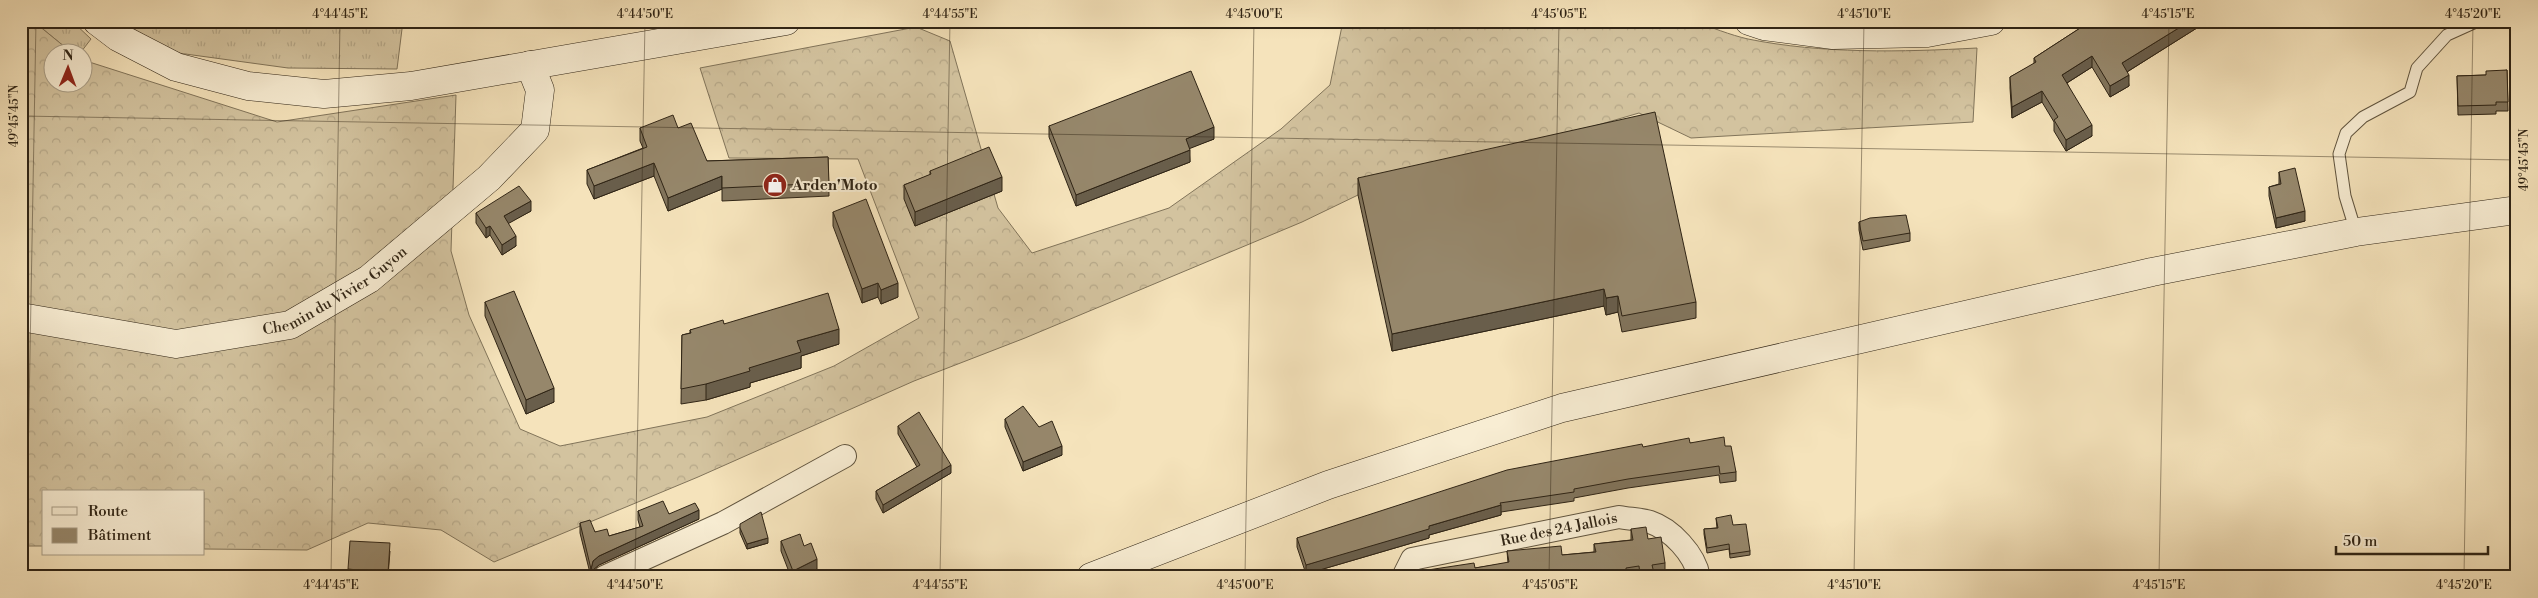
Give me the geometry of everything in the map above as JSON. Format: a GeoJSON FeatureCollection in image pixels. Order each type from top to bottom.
{"type":"FeatureCollection","features":[{"type":"Feature","properties":{"kind":"street"},"geometry":{"type":"LineString","coordinates":[[97,21],[118,37],[176,67],[248,86],[324,94],[411,86],[786,21]]}},
{"type":"Feature","properties":{"kind":"street"},"geometry":{"type":"LineString","coordinates":[[1749,21],[1764,26],[1833,35],[1927,33],[1991,21]]}},
{"type":"Feature","properties":{"kind":"street","name":"Chemin du Vivier Guyon"},"geometry":{"type":"LineString","coordinates":[[21,317],[176,344],[290,325],[369,279],[489,178],[535,130],[540,90],[530,65]]}},
{"type":"Feature","properties":{"kind":"street"},"geometry":{"type":"LineString","coordinates":[[1091,577],[1328,485],[1562,408],[2152,272],[2356,232],[2517,210]]}},
{"type":"Feature","properties":{"kind":"street"},"geometry":{"type":"LineString","coordinates":[[604,577],[723,523],[845,456]]}},
{"type":"Feature","properties":{"kind":"street","name":"Rue des 24 Jallois"},"geometry":{"type":"LineString","coordinates":[[1403,577],[1412,559],[1618,517],[1650,522],[1669,532],[1687,552],[1699,577]]}},
{"type":"Feature","properties":{"kind":"lane"},"geometry":{"type":"LineString","coordinates":[[1850,21],[1877,34]]}},
{"type":"Feature","properties":{"kind":"lane"},"geometry":{"type":"LineString","coordinates":[[2356,232],[2345,196],[2339,154],[2346,133],[2363,117],[2410,92],[2417,68],[2447,35],[2478,21]]}},
{"type":"Feature","properties":{"kind":"green space"},"geometry":{"type":"Polygon","coordinates":[[[21,21],[33,21],[59,42],[42,42],[42,92],[92,92],[92,63],[277,122],[456,95],[451,251],[469,315],[520,429],[560,446],[707,417],[834,366],[919,318],[858,159],[729,158],[700,68],[916,27],[950,41],[998,208],[1032,253],[1169,208],[1281,129],[1330,85],[1343,21],[1693,21],[1748,39],[1804,47],[1862,51],[1977,48],[1973,122],[1691,138],[1639,113],[1358,195],[1302,222],[1025,338],[914,381],[698,477],[494,562],[441,530],[368,523],[307,550],[205,549],[205,490],[42,490],[42,546],[21,546],[21,21]]]}},
{"type":"Feature","properties":{"kind":"green space"},"geometry":{"type":"Polygon","coordinates":[[[33,21],[72,21],[91,39],[89,42],[59,42],[33,21]]]}},
{"type":"Feature","properties":{"kind":"green space"},"geometry":{"type":"Polygon","coordinates":[[[126,21],[403,21],[397,69],[288,68],[156,50],[126,21]]]}},
{"type":"Feature","properties":{"kind":"building"},"geometry":{"type":"Polygon","coordinates":[[[2091,21],[2190,21],[2122,63],[2129,75],[2110,86],[2092,56],[2062,75],[2092,125],[2066,140],[2054,120],[2058,117],[2042,91],[2012,107],[2010,77],[2036,62],[2034,58],[2091,21]]]}},
{"type":"Feature","properties":{"kind":"building"},"geometry":{"type":"Polygon","coordinates":[[[2507,70],[2508,102],[2496,102],[2496,105],[2458,106],[2457,76],[2486,75],[2486,71],[2507,70]]]}},
{"type":"Feature","properties":{"kind":"building"},"geometry":{"type":"Polygon","coordinates":[[[1191,71],[1214,127],[1186,139],[1190,150],[1076,195],[1049,126],[1191,71]]]}},
{"type":"Feature","properties":{"kind":"building"},"geometry":{"type":"Polygon","coordinates":[[[1655,112],[1696,302],[1622,316],[1618,296],[1606,298],[1604,289],[1392,334],[1358,178],[1655,112]]]}},
{"type":"Feature","properties":{"kind":"building"},"geometry":{"type":"Polygon","coordinates":[[[673,115],[678,128],[691,123],[707,161],[828,157],[829,183],[722,188],[722,176],[668,198],[654,163],[594,186],[587,170],[647,147],[640,128],[673,115]]]}},
{"type":"Feature","properties":{"kind":"building"},"geometry":{"type":"Polygon","coordinates":[[[989,147],[1002,177],[915,212],[904,185],[931,174],[930,171],[989,147]]]}},
{"type":"Feature","properties":{"kind":"building"},"geometry":{"type":"Polygon","coordinates":[[[2295,168],[2305,211],[2276,218],[2269,187],[2281,184],[2279,172],[2295,168]]]}},
{"type":"Feature","properties":{"kind":"building"},"geometry":{"type":"Polygon","coordinates":[[[519,186],[531,201],[504,216],[516,236],[502,245],[490,226],[486,228],[476,213],[519,186]]]}},
{"type":"Feature","properties":{"kind":"building"},"geometry":{"type":"Polygon","coordinates":[[[866,199],[898,283],[881,290],[878,283],[862,289],[833,212],[866,199]]]}},
{"type":"Feature","properties":{"kind":"building"},"geometry":{"type":"Polygon","coordinates":[[[1906,215],[1910,233],[1863,241],[1859,222],[1870,218],[1906,215]]]}},
{"type":"Feature","properties":{"kind":"building"},"geometry":{"type":"Polygon","coordinates":[[[514,291],[554,388],[526,400],[485,302],[514,291]]]}},
{"type":"Feature","properties":{"kind":"building"},"geometry":{"type":"Polygon","coordinates":[[[828,293],[839,329],[797,341],[801,352],[749,368],[750,371],[681,389],[682,335],[691,333],[690,330],[723,320],[724,324],[828,293]]]}},
{"type":"Feature","properties":{"kind":"building"},"geometry":{"type":"Polygon","coordinates":[[[1023,406],[1039,427],[1052,421],[1062,446],[1023,462],[1005,419],[1023,406]]]}},
{"type":"Feature","properties":{"kind":"building"},"geometry":{"type":"Polygon","coordinates":[[[919,412],[951,465],[883,505],[876,491],[920,465],[898,426],[919,412]]]}},
{"type":"Feature","properties":{"kind":"building"},"geometry":{"type":"Polygon","coordinates":[[[1724,437],[1725,446],[1731,446],[1736,472],[1720,474],[1719,466],[1628,479],[1574,489],[1574,492],[1500,503],[1501,505],[1429,526],[1429,529],[1306,565],[1297,538],[1507,470],[1642,444],[1643,447],[1689,438],[1690,443],[1724,437]]]}},
{"type":"Feature","properties":{"kind":"building"},"geometry":{"type":"Polygon","coordinates":[[[663,501],[669,514],[695,503],[699,510],[599,556],[593,561],[591,569],[580,523],[590,520],[595,532],[607,529],[609,536],[643,526],[638,511],[663,501]]]}},
{"type":"Feature","properties":{"kind":"building"},"geometry":{"type":"Polygon","coordinates":[[[761,512],[768,538],[747,544],[740,524],[761,512]]]}},
{"type":"Feature","properties":{"kind":"building"},"geometry":{"type":"Polygon","coordinates":[[[1731,515],[1733,525],[1746,524],[1750,551],[1730,554],[1729,544],[1707,548],[1704,529],[1718,528],[1716,518],[1731,515]]]}},
{"type":"Feature","properties":{"kind":"building"},"geometry":{"type":"Polygon","coordinates":[[[1646,527],[1648,539],[1661,537],[1665,563],[1652,565],[1654,573],[1640,575],[1639,566],[1626,568],[1626,571],[1578,575],[1578,577],[1558,577],[1558,575],[1543,577],[1422,577],[1421,571],[1474,563],[1475,568],[1509,562],[1507,551],[1561,546],[1562,555],[1596,552],[1594,544],[1633,540],[1631,529],[1646,527]]]}},
{"type":"Feature","properties":{"kind":"building"},"geometry":{"type":"Polygon","coordinates":[[[800,534],[804,546],[811,543],[817,559],[793,571],[781,541],[800,534]]]}},
{"type":"Feature","properties":{"kind":"building"},"geometry":{"type":"Polygon","coordinates":[[[350,541],[390,543],[388,573],[348,569],[350,541]]]}},
{"type":"Feature","properties":{"kind":"place","name":"Arden'Moto"},"geometry":{"type":"Point","coordinates":[775,185]}}]}
